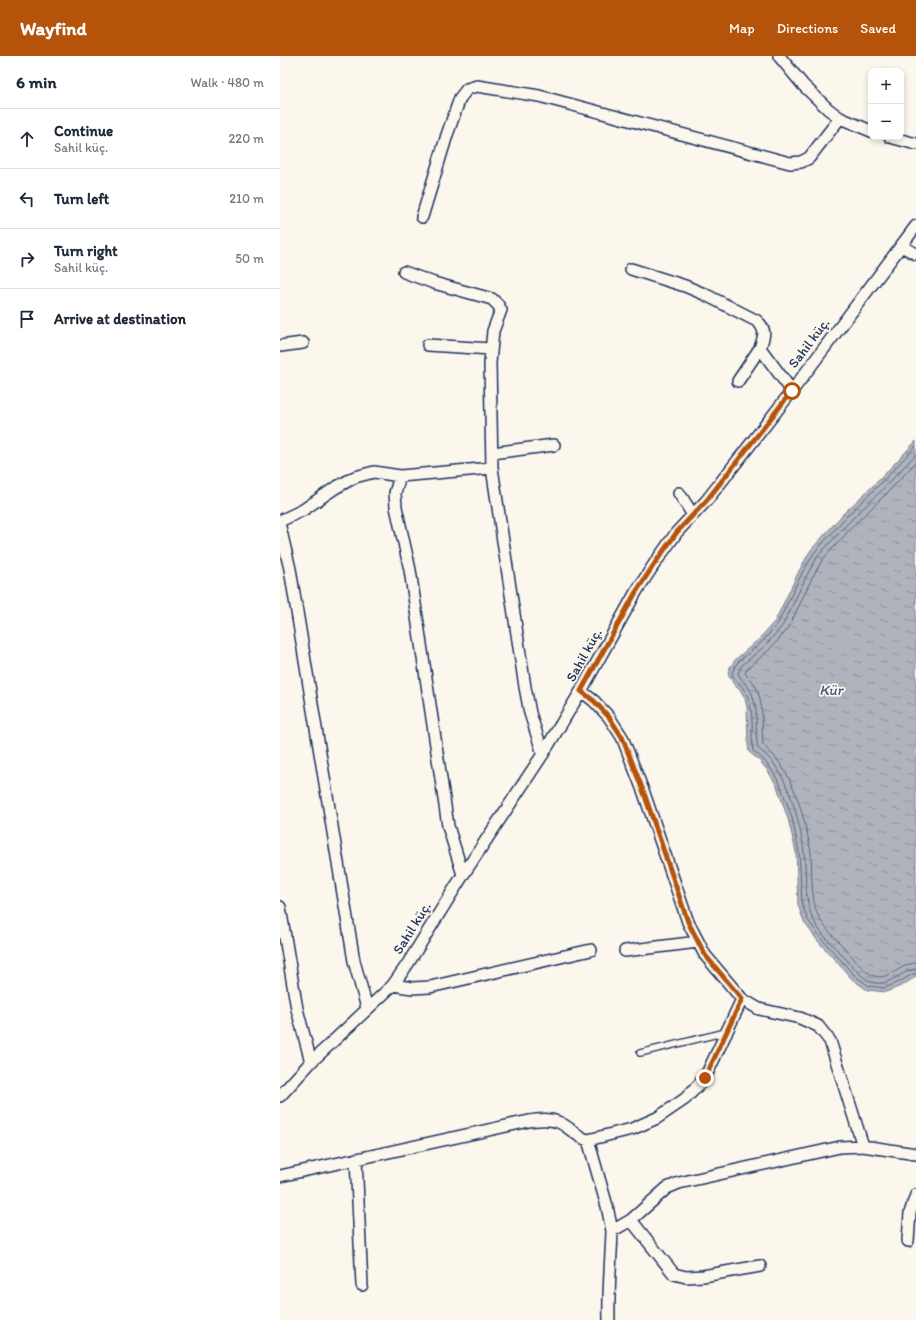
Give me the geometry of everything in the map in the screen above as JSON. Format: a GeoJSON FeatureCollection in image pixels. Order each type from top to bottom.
{"type":"FeatureCollection","features":[{"type":"Feature","properties":{"kind":"street"},"geometry":{"type":"LineString","coordinates":[[779,56],[803,85],[840,118],[868,131]]}},
{"type":"Feature","properties":{"kind":"street"},"geometry":{"type":"LineString","coordinates":[[422,217],[460,98],[467,89],[478,86],[539,96],[790,164],[801,162],[809,158],[840,118]]}},
{"type":"Feature","properties":{"kind":"street"},"geometry":{"type":"LineString","coordinates":[[901,140],[916,144]]}},
{"type":"Feature","properties":{"kind":"street","name":"Sahil küç."},"geometry":{"type":"LineString","coordinates":[[280,1096],[311,1062],[393,985],[543,754],[581,691],[636,592],[655,563],[677,532],[707,500],[792,391],[916,226]]}},
{"type":"Feature","properties":{"kind":"street"},"geometry":{"type":"LineString","coordinates":[[901,246],[916,254]]}},
{"type":"Feature","properties":{"kind":"street"},"geometry":{"type":"LineString","coordinates":[[631,269],[685,286],[704,294],[757,321],[762,326],[764,334],[760,348],[738,382]]}},
{"type":"Feature","properties":{"kind":"street"},"geometry":{"type":"LineString","coordinates":[[404,272],[434,283],[492,299],[501,310],[493,331],[490,364],[492,468],[525,687],[530,713],[543,754]]}},
{"type":"Feature","properties":{"kind":"street"},"geometry":{"type":"LineString","coordinates":[[280,346],[303,343]]}},
{"type":"Feature","properties":{"kind":"street"},"geometry":{"type":"LineString","coordinates":[[428,345],[491,349]]}},
{"type":"Feature","properties":{"kind":"street"},"geometry":{"type":"LineString","coordinates":[[760,348],[792,391]]}},
{"type":"Feature","properties":{"kind":"street"},"geometry":{"type":"LineString","coordinates":[[492,453],[554,445]]}},
{"type":"Feature","properties":{"kind":"street"},"geometry":{"type":"LineString","coordinates":[[280,521],[304,510],[335,488],[355,477],[374,472],[400,476],[492,468]]}},
{"type":"Feature","properties":{"kind":"street"},"geometry":{"type":"LineString","coordinates":[[400,476],[395,493],[396,507],[410,570],[448,826],[463,875]]}},
{"type":"Feature","properties":{"kind":"street"},"geometry":{"type":"LineString","coordinates":[[679,493],[693,515]]}},
{"type":"Feature","properties":{"kind":"street"},"geometry":{"type":"LineString","coordinates":[[280,527],[290,569],[354,961],[367,1008]]}},
{"type":"Feature","properties":{"kind":"street"},"geometry":{"type":"LineString","coordinates":[[581,691],[594,701],[609,717],[622,737],[644,793],[688,922],[705,955],[742,999],[759,1010],[800,1018],[818,1026],[830,1041],[863,1146]]}},
{"type":"Feature","properties":{"kind":"street"},"geometry":{"type":"LineString","coordinates":[[280,908],[297,1009],[311,1062]]}},
{"type":"Feature","properties":{"kind":"street"},"geometry":{"type":"LineString","coordinates":[[625,951],[698,942]]}},
{"type":"Feature","properties":{"kind":"street"},"geometry":{"type":"LineString","coordinates":[[393,985],[412,988],[430,986],[591,950]]}},
{"type":"Feature","properties":{"kind":"street"},"geometry":{"type":"LineString","coordinates":[[280,1176],[528,1121],[545,1119],[558,1122],[581,1138],[588,1140],[632,1128],[657,1118],[684,1099],[705,1078],[742,999]]}},
{"type":"Feature","properties":{"kind":"street"},"geometry":{"type":"LineString","coordinates":[[588,1140],[607,1206],[612,1231],[611,1275],[608,1298],[609,1320]]}},
{"type":"Feature","properties":{"kind":"street"},"geometry":{"type":"LineString","coordinates":[[612,1231],[631,1220],[667,1188],[679,1183],[840,1147],[863,1146],[916,1154]]}},
{"type":"Feature","properties":{"kind":"street"},"geometry":{"type":"LineString","coordinates":[[356,1159],[362,1285]]}},
{"type":"Feature","properties":{"kind":"street"},"geometry":{"type":"LineString","coordinates":[[908,1241],[910,1213],[916,1195]]}},
{"type":"Feature","properties":{"kind":"street"},"geometry":{"type":"LineString","coordinates":[[631,1220],[674,1274],[686,1277],[703,1276],[760,1266]]}},
{"type":"Feature","properties":{"kind":"lane"},"geometry":{"type":"LineString","coordinates":[[640,1053],[726,1032]]}},
{"type":"Feature","properties":{"kind":"water","name":"Kür"},"geometry":{"type":"Polygon","coordinates":[[[916,441],[916,977],[901,986],[886,992],[867,990],[852,979],[817,940],[804,922],[798,905],[796,852],[788,819],[777,786],[759,760],[749,752],[747,707],[745,699],[741,691],[734,685],[728,673],[730,667],[736,659],[759,639],[775,621],[810,551],[843,514],[878,481],[916,441]]]}},
{"type":"Feature","properties":{"kind":"route"},"geometry":{"type":"LineString","coordinates":[[705,1078],[742,999],[705,955],[688,922],[644,793],[622,737],[609,717],[594,701],[581,691],[636,592],[655,563],[677,532],[707,500],[792,391]]}}]}
